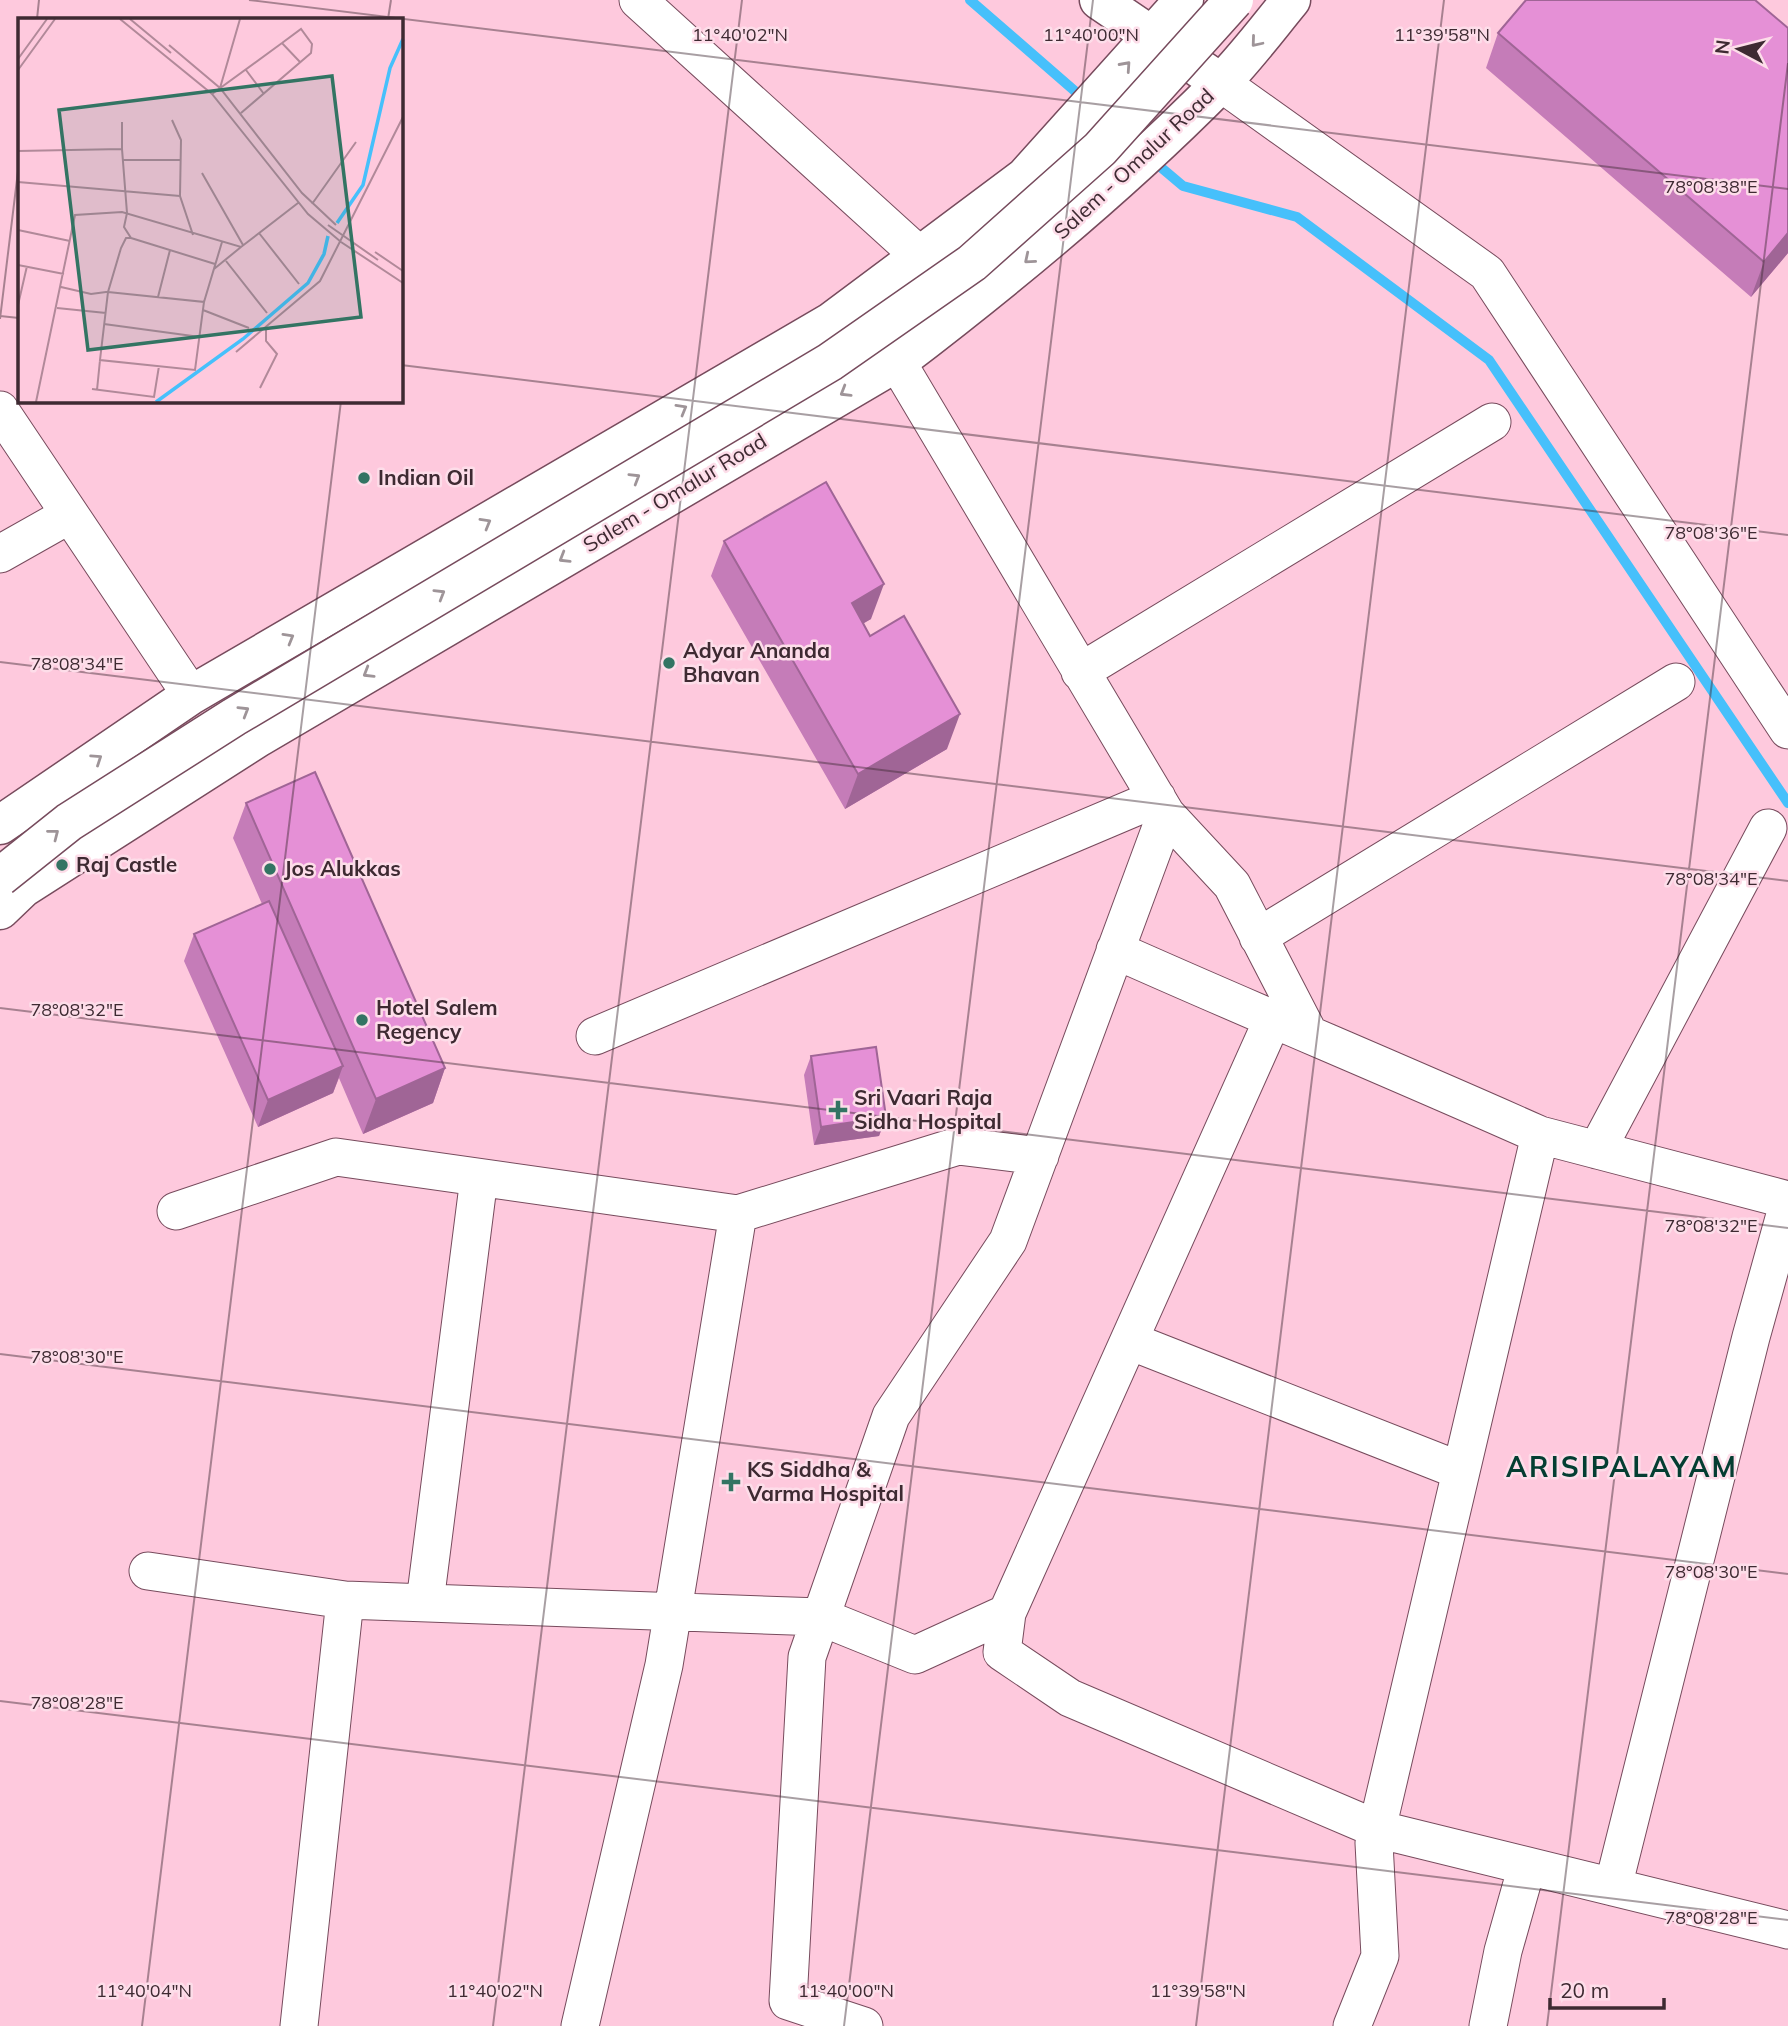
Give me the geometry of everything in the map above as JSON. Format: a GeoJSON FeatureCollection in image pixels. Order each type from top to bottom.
{"type":"FeatureCollection","features":[{"type":"Feature","properties":{"kind":"main road"},"geometry":{"type":"LineString","coordinates":[[1099,0],[1151,38],[1221,83]]}},
{"type":"Feature","properties":{"kind":"main road"},"geometry":{"type":"LineString","coordinates":[[0,825],[191,695],[831,322],[1025,177],[1184,0]]}},
{"type":"Feature","properties":{"kind":"main road"},"geometry":{"type":"LineString","coordinates":[[8,892],[69,822],[234,717],[830,362],[972,262],[1100,149],[1234,0]]}},
{"type":"Feature","properties":{"kind":"main road","name":"Salem - Omalur Road"},"geometry":{"type":"LineString","coordinates":[[8,892],[259,737],[897,362],[987,294],[1146,155],[1221,83],[1292,0]]}},
{"type":"Feature","properties":{"kind":"street"},"geometry":{"type":"LineString","coordinates":[[638,0],[920,256]]}},
{"type":"Feature","properties":{"kind":"street"},"geometry":{"type":"LineString","coordinates":[[1221,83],[1487,273],[1783,715]]}},
{"type":"Feature","properties":{"kind":"street"},"geometry":{"type":"LineString","coordinates":[[897,362],[1161,806],[1232,885],[1309,1034]]}},
{"type":"Feature","properties":{"kind":"street"},"geometry":{"type":"LineString","coordinates":[[0,410],[191,695]]}},
{"type":"Feature","properties":{"kind":"street"},"geometry":{"type":"LineString","coordinates":[[1080,672],[1492,422]]}},
{"type":"Feature","properties":{"kind":"street"},"geometry":{"type":"LineString","coordinates":[[0,554],[69,514]]}},
{"type":"Feature","properties":{"kind":"street"},"geometry":{"type":"LineString","coordinates":[[1258,937],[1676,682]]}},
{"type":"Feature","properties":{"kind":"street"},"geometry":{"type":"LineString","coordinates":[[864,2026],[788,2001],[807,1657],[891,1416],[1008,1241],[1115,950],[1161,806]]}},
{"type":"Feature","properties":{"kind":"street"},"geometry":{"type":"LineString","coordinates":[[595,1036],[1161,806]]}},
{"type":"Feature","properties":{"kind":"street"},"geometry":{"type":"LineString","coordinates":[[1597,1150],[1768,828]]}},
{"type":"Feature","properties":{"kind":"street"},"geometry":{"type":"LineString","coordinates":[[0,848],[8,892]]}},
{"type":"Feature","properties":{"kind":"street"},"geometry":{"type":"LineString","coordinates":[[1115,950],[1272,1021],[1352,1050],[1540,1135],[1788,1202],[1751,1337],[1613,1887]]}},
{"type":"Feature","properties":{"kind":"street"},"geometry":{"type":"LineString","coordinates":[[1272,1021],[1007,1613],[1002,1653],[1070,1698],[1377,1829],[1788,1930]]}},
{"type":"Feature","properties":{"kind":"street"},"geometry":{"type":"LineString","coordinates":[[1352,2026],[1380,1956],[1374,1843],[1540,1135]]}},
{"type":"Feature","properties":{"kind":"street"},"geometry":{"type":"LineString","coordinates":[[176,1211],[336,1157],[738,1214],[958,1146],[1040,1156]]}},
{"type":"Feature","properties":{"kind":"street"},"geometry":{"type":"LineString","coordinates":[[425,1602],[479,1178]]}},
{"type":"Feature","properties":{"kind":"street"},"geometry":{"type":"LineString","coordinates":[[580,2026],[664,1665],[738,1214]]}},
{"type":"Feature","properties":{"kind":"street"},"geometry":{"type":"LineString","coordinates":[[1130,1341],[1461,1471]]}},
{"type":"Feature","properties":{"kind":"street"},"geometry":{"type":"LineString","coordinates":[[148,1571],[345,1600],[673,1609],[821,1617],[915,1656],[1007,1613]]}},
{"type":"Feature","properties":{"kind":"street"},"geometry":{"type":"LineString","coordinates":[[299,2026],[345,1600]]}},
{"type":"Feature","properties":{"kind":"street"},"geometry":{"type":"LineString","coordinates":[[1488,2026],[1527,1866]]}},
{"type":"Feature","properties":{"kind":"building"},"geometry":{"type":"Polygon","coordinates":[[[1526,0],[1755,0],[1788,28],[1788,233],[1764,262],[1498,33],[1526,0]]]}},
{"type":"Feature","properties":{"kind":"building"},"geometry":{"type":"Polygon","coordinates":[[[826,482],[884,584],[852,603],[870,636],[904,616],[960,714],[858,774],[724,541],[826,482]]]}},
{"type":"Feature","properties":{"kind":"building"},"geometry":{"type":"Polygon","coordinates":[[[315,772],[445,1068],[376,1099],[246,803],[315,772]]]}},
{"type":"Feature","properties":{"kind":"building"},"geometry":{"type":"Polygon","coordinates":[[[269,901],[343,1066],[268,1100],[194,934],[269,901]]]}},
{"type":"Feature","properties":{"kind":"building"},"geometry":{"type":"Polygon","coordinates":[[[876,1047],[886,1117],[821,1127],[811,1056],[876,1047]]]}},
{"type":"Feature","properties":{"kind":"waterway"},"geometry":{"type":"LineString","coordinates":[[970,0],[1084,99]]}},
{"type":"Feature","properties":{"kind":"waterway"},"geometry":{"type":"LineString","coordinates":[[1151,159],[1183,186],[1297,217],[1489,360],[1788,803]]}},
{"type":"Feature","properties":{"kind":"place","name":"Indian Oil"},"geometry":{"type":"Point","coordinates":[364,478]}},
{"type":"Feature","properties":{"kind":"place","name":"Adyar Ananda Bhavan"},"geometry":{"type":"Point","coordinates":[669,663]}},
{"type":"Feature","properties":{"kind":"place","name":"Raj Castle"},"geometry":{"type":"Point","coordinates":[62,865]}},
{"type":"Feature","properties":{"kind":"place","name":"Jos Alukkas"},"geometry":{"type":"Point","coordinates":[270,869]}},
{"type":"Feature","properties":{"kind":"place","name":"Hotel Salem Regency"},"geometry":{"type":"Point","coordinates":[362,1020]}},
{"type":"Feature","properties":{"kind":"place","name":"Sri Vaari Raja Sidha Hospital"},"geometry":{"type":"Point","coordinates":[838,1110]}},
{"type":"Feature","properties":{"kind":"place","name":"KS Siddha & Varma Hospital"},"geometry":{"type":"Point","coordinates":[731,1482]}},
{"type":"Feature","properties":{"kind":"district","name":"ARISIPALAYAM"},"geometry":{"type":"Point","coordinates":[1622,1467]}}]}
